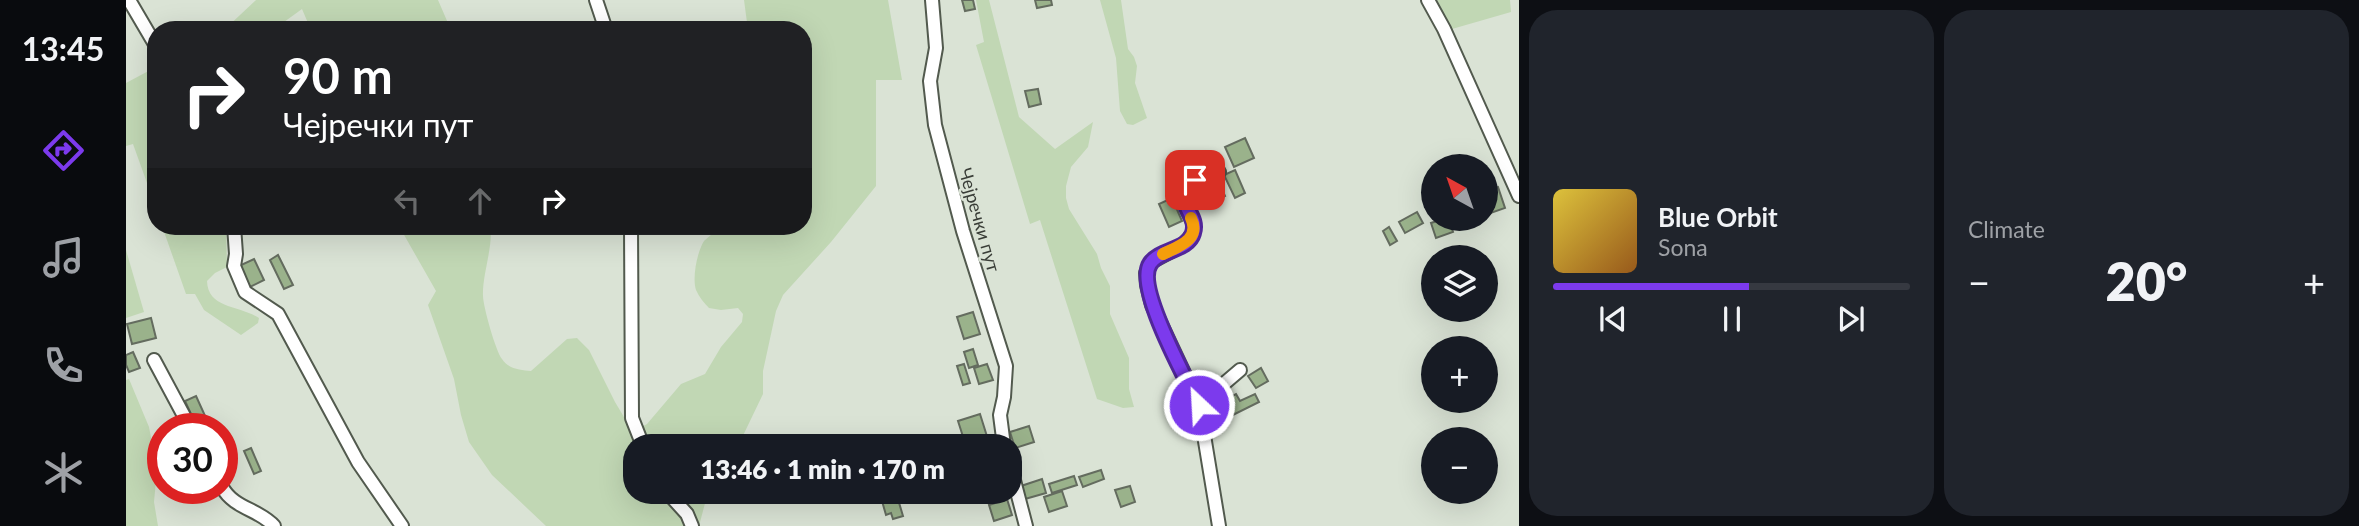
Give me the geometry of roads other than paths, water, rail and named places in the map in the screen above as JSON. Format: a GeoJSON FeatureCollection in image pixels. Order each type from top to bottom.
{"type":"FeatureCollection","features":[{"type":"Feature","properties":{"kind":"street"},"geometry":{"type":"LineString","coordinates":[[130,0],[147,30]]}},
{"type":"Feature","properties":{"kind":"street"},"geometry":{"type":"LineString","coordinates":[[596,0],[603,21]]}},
{"type":"Feature","properties":{"kind":"street","name":"Чејречки пут"},"geometry":{"type":"LineString","coordinates":[[932,0],[936,48],[930,81],[935,125],[963,231],[1006,366],[1000,415],[1002,434]]}},
{"type":"Feature","properties":{"kind":"street"},"geometry":{"type":"LineString","coordinates":[[1428,0],[1444,29],[1519,196]]}},
{"type":"Feature","properties":{"kind":"street"},"geometry":{"type":"LineString","coordinates":[[1219,172],[1195,180],[1189,185],[1184,202],[1194,225],[1193,234],[1183,245],[1151,261],[1146,273],[1152,305],[1199,405],[1219,526]]}},
{"type":"Feature","properties":{"kind":"street"},"geometry":{"type":"LineString","coordinates":[[235,235],[234,266],[245,292],[278,314],[358,462],[401,526]]}},
{"type":"Feature","properties":{"kind":"street"},"geometry":{"type":"LineString","coordinates":[[631,235],[632,418],[638,434]]}},
{"type":"Feature","properties":{"kind":"street"},"geometry":{"type":"LineString","coordinates":[[153,360],[182,413]]}},
{"type":"Feature","properties":{"kind":"street"},"geometry":{"type":"LineString","coordinates":[[1199,405],[1240,370]]}},
{"type":"Feature","properties":{"kind":"street"},"geometry":{"type":"LineString","coordinates":[[238,503],[269,520],[274,526]]}},
{"type":"Feature","properties":{"kind":"street"},"geometry":{"type":"LineString","coordinates":[[678,504],[687,514],[692,526]]}},
{"type":"Feature","properties":{"kind":"street"},"geometry":{"type":"LineString","coordinates":[[1020,504],[1026,526]]}}]}
